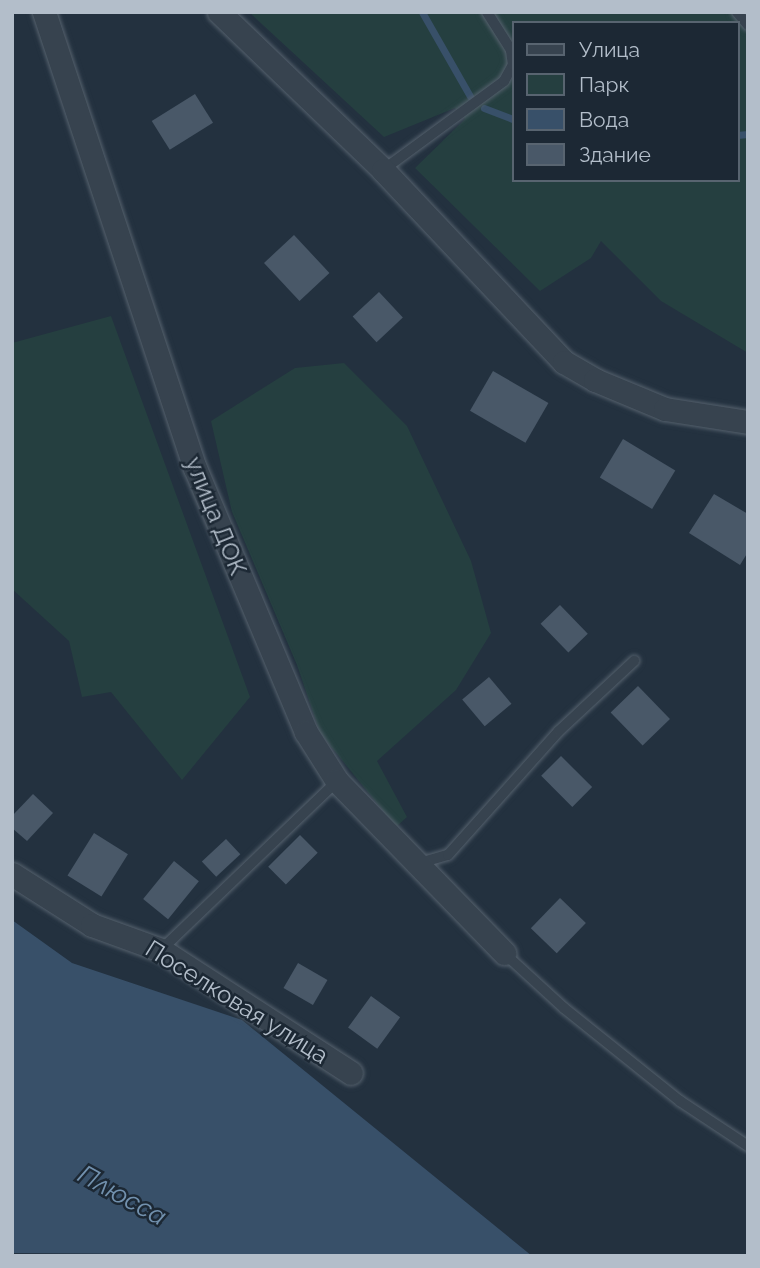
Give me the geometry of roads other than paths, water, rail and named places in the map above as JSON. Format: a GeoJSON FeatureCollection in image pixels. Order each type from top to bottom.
{"type":"FeatureCollection","features":[{"type":"Feature","properties":{"kind":"street","name":"улица ДОК"},"geometry":{"type":"LineString","coordinates":[[44,12],[195,468],[306,733],[337,781],[413,865],[504,953]]}},
{"type":"Feature","properties":{"kind":"street"},"geometry":{"type":"LineString","coordinates":[[219,12],[383,170],[564,362],[595,380],[665,410],[748,422]]}},
{"type":"Feature","properties":{"kind":"street","name":"Поселковая улица"},"geometry":{"type":"LineString","coordinates":[[12,874],[92,925],[161,950],[351,1073]]}},
{"type":"Feature","properties":{"kind":"lane"},"geometry":{"type":"LineString","coordinates":[[487,12],[511,50],[512,58]]}},
{"type":"Feature","properties":{"kind":"lane"},"geometry":{"type":"LineString","coordinates":[[737,12],[748,25]]}},
{"type":"Feature","properties":{"kind":"lane"},"geometry":{"type":"LineString","coordinates":[[383,170],[504,81],[512,67]]}},
{"type":"Feature","properties":{"kind":"lane"},"geometry":{"type":"LineString","coordinates":[[413,865],[448,855],[559,732],[634,661]]}},
{"type":"Feature","properties":{"kind":"lane"},"geometry":{"type":"LineString","coordinates":[[161,950],[337,781]]}},
{"type":"Feature","properties":{"kind":"lane"},"geometry":{"type":"LineString","coordinates":[[504,953],[564,1009],[680,1101],[748,1146]]}},
{"type":"Feature","properties":{"kind":"water","name":"Плюсса"},"geometry":{"type":"Polygon","coordinates":[[[12,920],[72,963],[242,1020],[532,1256],[12,1253],[12,920]]]}},
{"type":"Feature","properties":{"kind":"waterway"},"geometry":{"type":"LineString","coordinates":[[422,12],[470,96]]}},
{"type":"Feature","properties":{"kind":"waterway"},"geometry":{"type":"LineString","coordinates":[[484,108],[512,119]]}},
{"type":"Feature","properties":{"kind":"waterway"},"geometry":{"type":"LineString","coordinates":[[739,135],[748,134]]}}]}
